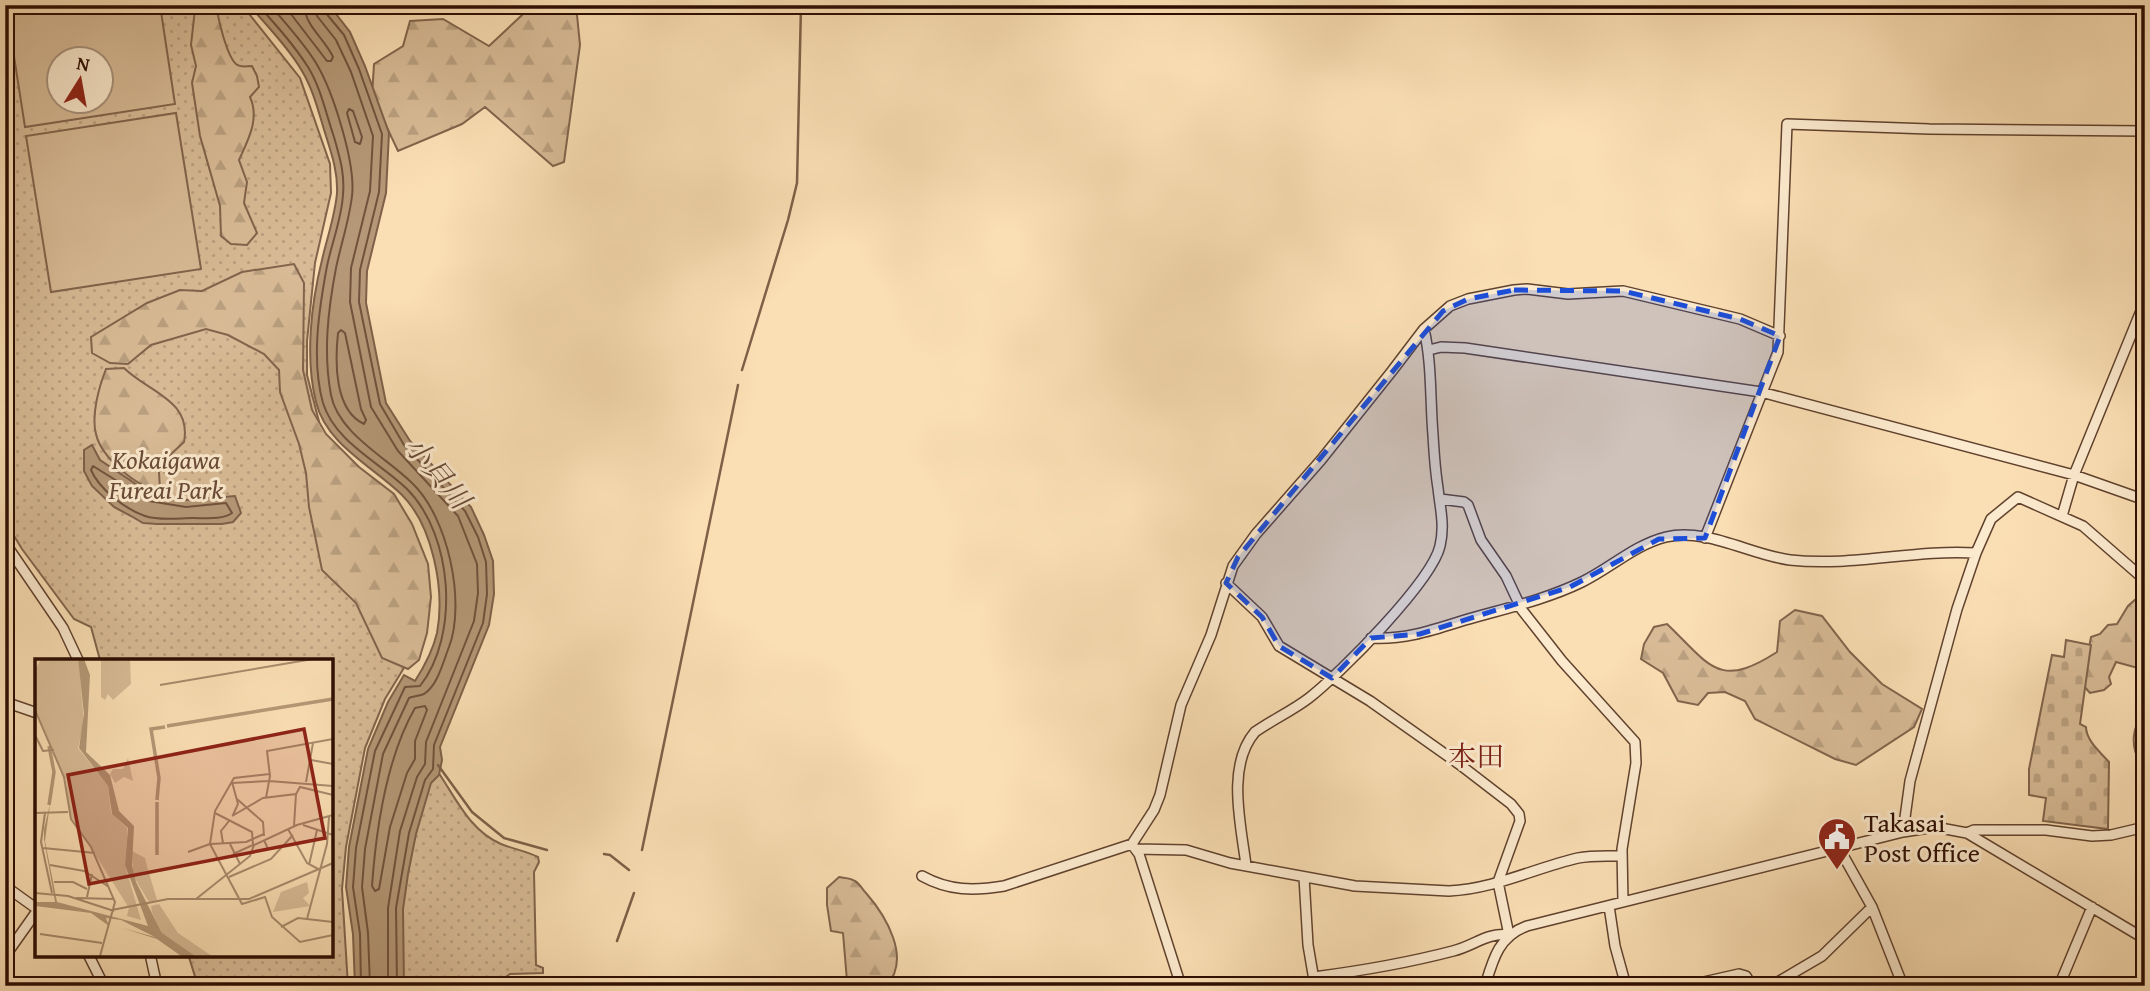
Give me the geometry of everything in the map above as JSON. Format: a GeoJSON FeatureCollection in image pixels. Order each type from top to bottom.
{"type":"FeatureCollection","features":[{"type":"Feature","properties":{"kind":"street"},"geometry":{"type":"LineString","coordinates":[[1705,538],[1778,352],[1787,124],[1929,129],[2145,131]]}},
{"type":"Feature","properties":{"kind":"street"},"geometry":{"type":"LineString","coordinates":[[1181,986],[1134,847],[1160,795],[1181,705],[1211,635],[1226,583],[1238,557],[1321,460],[1424,329],[1450,306],[1500,292],[1527,289],[1580,294],[1616,290],[1740,319],[1780,336]]}},
{"type":"Feature","properties":{"kind":"street"},"geometry":{"type":"LineString","coordinates":[[2062,516],[2074,475],[2145,301]]}},
{"type":"Feature","properties":{"kind":"street"},"geometry":{"type":"LineString","coordinates":[[1245,865],[1238,789],[1245,748],[1255,733],[1306,700],[1332,678],[1422,579],[1436,557],[1443,523],[1431,410],[1429,349],[1424,329]]}},
{"type":"Feature","properties":{"kind":"street"},"geometry":{"type":"LineString","coordinates":[[1429,349],[1465,348],[1761,392],[2074,475],[2145,500]]}},
{"type":"Feature","properties":{"kind":"street"},"geometry":{"type":"LineString","coordinates":[[1903,832],[1910,781],[1957,609],[1991,519],[2018,497],[2082,526],[2145,580]]}},
{"type":"Feature","properties":{"kind":"street"},"geometry":{"type":"LineString","coordinates":[[1440,499],[1468,505],[1481,540],[1499,564],[1519,604],[1556,654],[1635,742],[1636,763],[1622,856],[1623,902]]}},
{"type":"Feature","properties":{"kind":"street"},"geometry":{"type":"LineString","coordinates":[[1371,638],[1400,638],[1420,634],[1519,604],[1580,583],[1650,542],[1677,535],[1705,538],[1775,558],[1822,563],[1933,551],[1976,553]]}},
{"type":"Feature","properties":{"kind":"street"},"geometry":{"type":"LineString","coordinates":[[5,543],[63,628],[78,659]]}},
{"type":"Feature","properties":{"kind":"street"},"geometry":{"type":"LineString","coordinates":[[1226,583],[1262,617],[1279,646],[1370,701],[1452,759],[1517,810],[1520,821],[1498,882],[1510,935]]}},
{"type":"Feature","properties":{"kind":"street"},"geometry":{"type":"LineString","coordinates":[[5,702],[35,712]]}},
{"type":"Feature","properties":{"kind":"street"},"geometry":{"type":"LineString","coordinates":[[1485,986],[1500,946],[1510,935],[1537,923],[1903,832],[1935,827],[1967,833],[2145,939]]}},
{"type":"Feature","properties":{"kind":"street"},"geometry":{"type":"LineString","coordinates":[[1967,833],[1974,830],[2025,829],[2092,836],[2111,835],[2145,827]]}},
{"type":"Feature","properties":{"kind":"street"},"geometry":{"type":"LineString","coordinates":[[922,876],[957,889],[985,889],[1134,847],[1186,850],[1245,865],[1355,886],[1445,891],[1498,882],[1579,858],[1622,856]]}},
{"type":"Feature","properties":{"kind":"street"},"geometry":{"type":"LineString","coordinates":[[1839,848],[1872,907],[1903,986]]}},
{"type":"Feature","properties":{"kind":"street"},"geometry":{"type":"LineString","coordinates":[[1304,877],[1308,945],[1314,982],[1465,948],[1485,936],[1510,935]]}},
{"type":"Feature","properties":{"kind":"street"},"geometry":{"type":"LineString","coordinates":[[5,886],[35,908]]}},
{"type":"Feature","properties":{"kind":"street"},"geometry":{"type":"LineString","coordinates":[[1609,906],[1615,946],[1626,986]]}},
{"type":"Feature","properties":{"kind":"street"},"geometry":{"type":"LineString","coordinates":[[1771,986],[1822,956],[1872,907]]}},
{"type":"Feature","properties":{"kind":"street"},"geometry":{"type":"LineString","coordinates":[[2059,986],[2092,907]]}},
{"type":"Feature","properties":{"kind":"street"},"geometry":{"type":"LineString","coordinates":[[5,960],[35,913]]}},
{"type":"Feature","properties":{"kind":"street"},"geometry":{"type":"LineString","coordinates":[[89,956],[104,986]]}},
{"type":"Feature","properties":{"kind":"street"},"geometry":{"type":"LineString","coordinates":[[150,956],[157,986]]}},
{"type":"Feature","properties":{"kind":"street"},"geometry":{"type":"LineString","coordinates":[[1686,986],[1739,974],[1746,976],[1752,986]]}},
{"type":"Feature","properties":{"kind":"highlighted area"},"geometry":{"type":"Polygon","coordinates":[[[1514,290],[1623,291],[1740,319],[1780,336],[1705,538],[1659,539],[1570,587],[1420,634],[1371,638],[1332,678],[1279,646],[1262,617],[1226,583],[1238,557],[1443,311],[1468,299],[1514,290]]]}},
{"type":"Feature","properties":{"kind":"green space","name":"Kokaigawa Fureai Park"},"geometry":{"type":"Polygon","coordinates":[[[5,5],[242,5],[300,78],[330,164],[331,193],[315,263],[307,341],[307,375],[323,437],[407,663],[385,699],[365,748],[346,847],[342,889],[348,986],[198,986],[189,956],[332,956],[332,659],[100,659],[91,627],[74,619],[22,549],[5,521],[5,5]]]}},
{"type":"Feature","properties":{"kind":"green space"},"geometry":{"type":"Polygon","coordinates":[[[6,5],[160,5],[175,104],[116,113],[116,46],[46,46],[46,116],[97,116],[25,127],[6,5]]]}},
{"type":"Feature","properties":{"kind":"green space"},"geometry":{"type":"Polygon","coordinates":[[[193,5],[217,5],[229,53],[236,64],[252,66],[257,76],[259,87],[250,97],[254,113],[252,129],[239,160],[247,182],[244,203],[257,233],[247,245],[231,244],[221,236],[220,206],[200,136],[192,83],[196,66],[191,45],[195,9],[193,5]]]}},
{"type":"Feature","properties":{"kind":"green space"},"geometry":{"type":"Polygon","coordinates":[[[528,5],[576,5],[580,45],[564,162],[553,166],[485,107],[462,124],[398,151],[372,96],[374,64],[403,46],[410,21],[443,19],[489,46],[522,15],[528,5]]]}},
{"type":"Feature","properties":{"kind":"green space"},"geometry":{"type":"Polygon","coordinates":[[[176,113],[201,269],[51,292],[26,136],[176,113]]]}},
{"type":"Feature","properties":{"kind":"green space"},"geometry":{"type":"Polygon","coordinates":[[[294,264],[304,283],[303,370],[312,410],[326,434],[359,467],[394,494],[412,524],[428,564],[431,597],[427,633],[419,660],[408,669],[382,658],[356,603],[322,570],[299,444],[280,392],[279,370],[264,354],[228,335],[206,329],[151,345],[128,364],[110,363],[92,353],[91,337],[147,303],[180,290],[202,291],[242,272],[294,264]]]}},
{"type":"Feature","properties":{"kind":"green space"},"geometry":{"type":"Polygon","coordinates":[[[124,368],[175,406],[185,428],[184,442],[168,457],[159,472],[160,490],[131,478],[105,452],[96,434],[95,410],[106,369],[124,368]]]}},
{"type":"Feature","properties":{"kind":"green space"},"geometry":{"type":"Polygon","coordinates":[[[2145,591],[2145,670],[2116,662],[2109,677],[2111,684],[2104,690],[2090,693],[2082,684],[2091,637],[2100,634],[2108,625],[2117,624],[2128,606],[2145,591]]]}},
{"type":"Feature","properties":{"kind":"green space"},"geometry":{"type":"Polygon","coordinates":[[[1795,610],[1822,616],[1850,652],[1882,684],[1922,709],[1914,727],[1856,765],[1835,759],[1755,719],[1745,701],[1725,692],[1708,693],[1698,705],[1678,701],[1663,673],[1641,659],[1644,644],[1654,627],[1667,624],[1705,661],[1716,668],[1728,671],[1741,669],[1777,652],[1780,621],[1795,610]]]}},
{"type":"Feature","properties":{"kind":"green space"},"geometry":{"type":"Polygon","coordinates":[[[2066,640],[2091,645],[2080,724],[2086,727],[2091,741],[2109,762],[2108,829],[2043,821],[2046,798],[2029,795],[2029,769],[2052,655],[2064,657],[2066,640]]]}},
{"type":"Feature","properties":{"kind":"green space"},"geometry":{"type":"Polygon","coordinates":[[[2145,710],[2145,763],[2140,763],[2134,736],[2137,723],[2145,710]]]}},
{"type":"Feature","properties":{"kind":"green space"},"geometry":{"type":"Polygon","coordinates":[[[438,772],[480,831],[501,844],[538,857],[539,862],[534,872],[536,965],[543,968],[543,973],[510,974],[500,981],[454,986],[401,986],[404,876],[431,776],[438,772]]]}},
{"type":"Feature","properties":{"kind":"green space"},"geometry":{"type":"Polygon","coordinates":[[[839,877],[858,883],[888,925],[897,963],[886,986],[850,986],[847,981],[843,933],[831,931],[827,905],[827,888],[839,877]]]}},
{"type":"Feature","properties":{"kind":"water","name":"小貝川"},"geometry":{"type":"Polygon","coordinates":[[[249,5],[329,5],[350,32],[365,66],[389,133],[386,193],[367,271],[366,303],[386,403],[410,441],[471,507],[493,561],[494,594],[489,625],[440,747],[442,760],[439,775],[431,783],[416,834],[403,909],[404,986],[355,986],[353,934],[346,887],[349,847],[368,749],[388,702],[404,675],[415,681],[428,658],[437,633],[438,578],[429,540],[412,507],[329,430],[316,402],[310,349],[312,313],[336,202],[336,171],[306,79],[284,45],[249,5]]]}},
{"type":"Feature","properties":{"kind":"water"},"geometry":{"type":"Polygon","coordinates":[[[92,445],[100,460],[151,494],[186,500],[235,496],[241,513],[233,522],[222,524],[143,523],[114,507],[92,486],[84,471],[84,450],[92,445]]]}},
{"type":"Feature","properties":{"kind":"waterway"},"geometry":{"type":"LineString","coordinates":[[742,370],[797,183],[801,5]]}},
{"type":"Feature","properties":{"kind":"waterway"},"geometry":{"type":"LineString","coordinates":[[642,850],[738,385]]}},
{"type":"Feature","properties":{"kind":"waterway"},"geometry":{"type":"LineString","coordinates":[[438,765],[472,812],[504,838],[547,850]]}},
{"type":"Feature","properties":{"kind":"waterway"},"geometry":{"type":"LineString","coordinates":[[604,854],[610,855],[629,870]]}},
{"type":"Feature","properties":{"kind":"waterway"},"geometry":{"type":"LineString","coordinates":[[617,941],[634,893]]}},
{"type":"Feature","properties":{"kind":"waterway"},"geometry":{"type":"LineString","coordinates":[[533,986],[555,984]]}},
{"type":"Feature","properties":{"kind":"place","name":"Takasai Post Office"},"geometry":{"type":"Point","coordinates":[1837,871]}},
{"type":"Feature","properties":{"kind":"district","name":"本田"},"geometry":{"type":"Point","coordinates":[1476,755]}}]}
